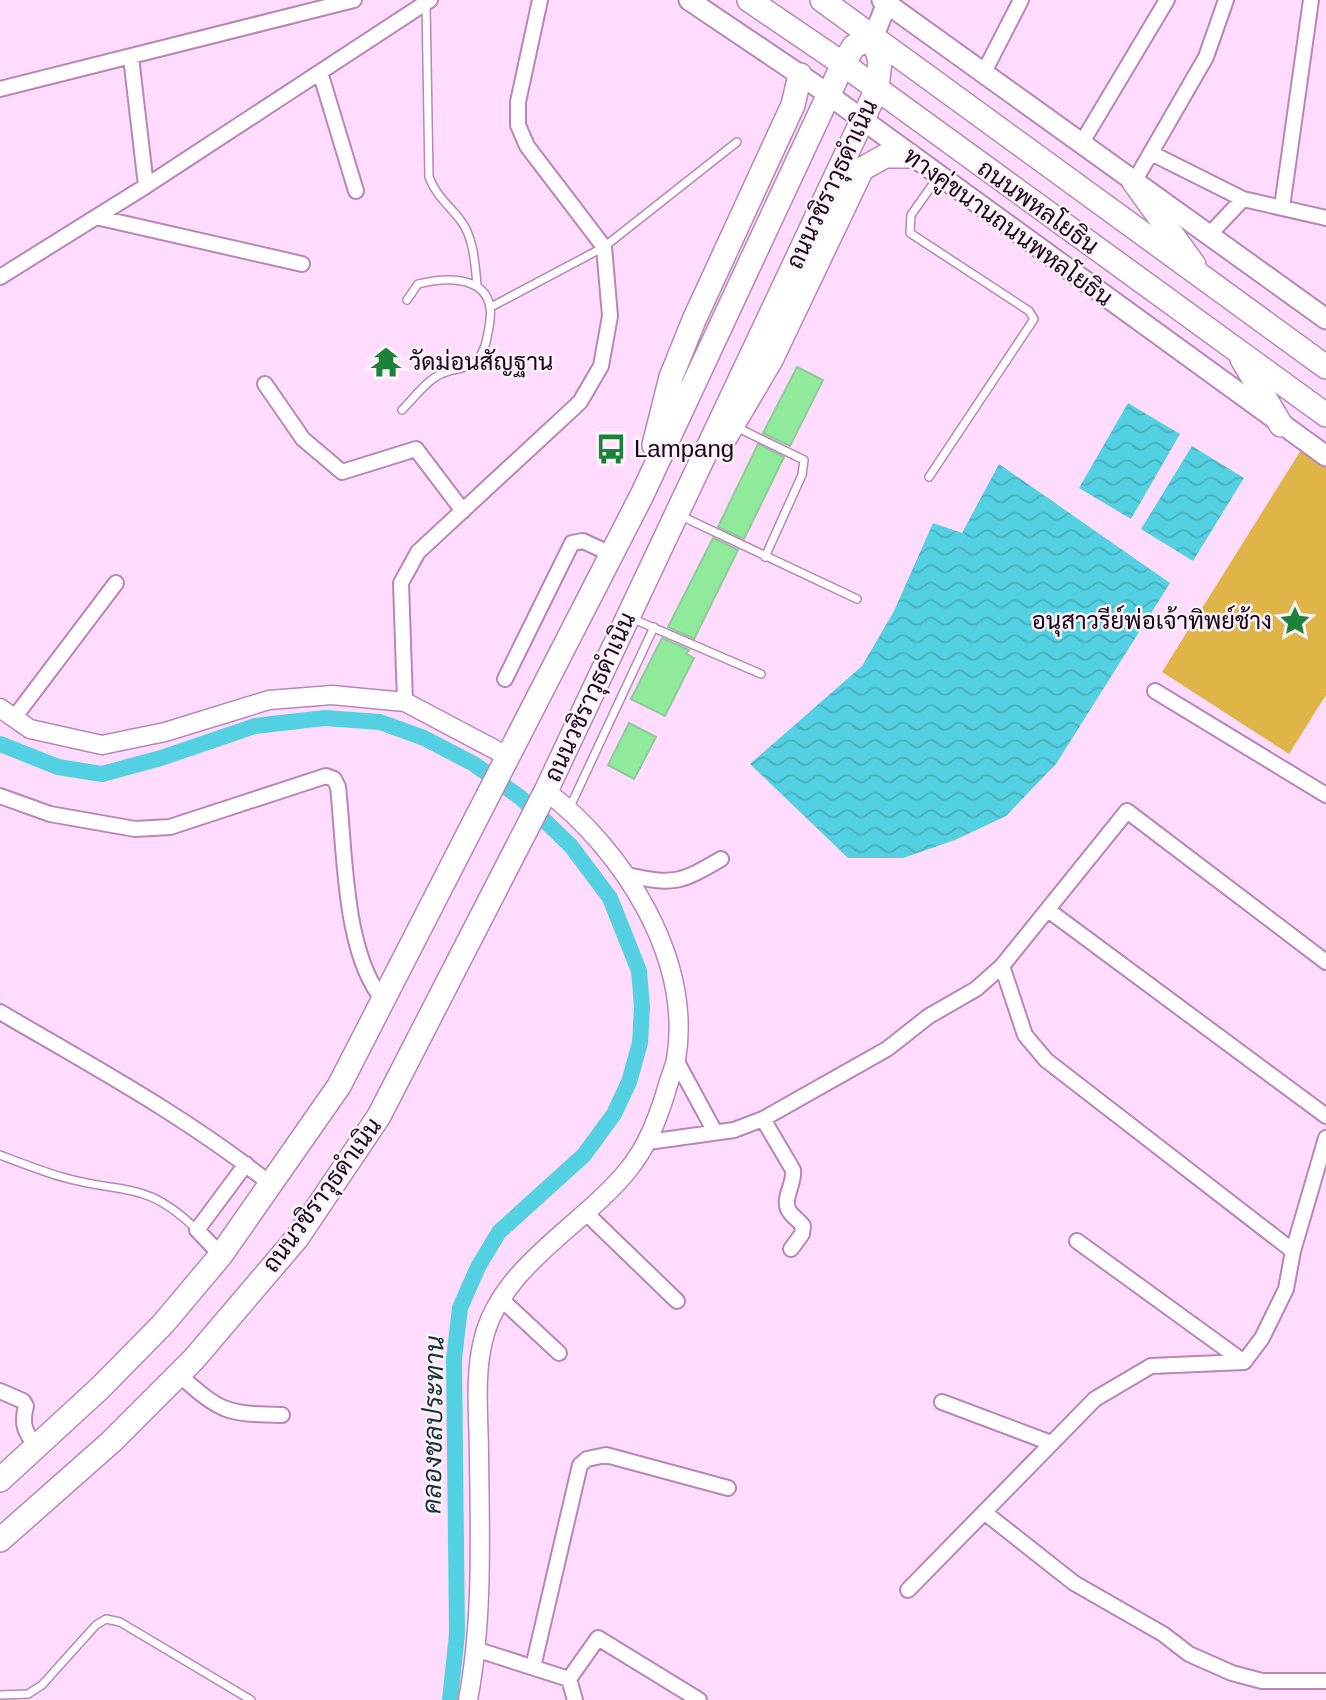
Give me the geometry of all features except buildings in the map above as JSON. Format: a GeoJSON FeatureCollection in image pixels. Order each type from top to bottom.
{"type":"FeatureCollection","features":[{"type":"Feature","properties":{"kind":"main road","name":"ทางคู่ขนานถนนพหลโยธิน"},"geometry":{"type":"LineString","coordinates":[[689,0],[830,96],[909,156],[1326,456]]}},
{"type":"Feature","properties":{"kind":"main road","name":"ถนนพหลโยธิน"},"geometry":{"type":"LineString","coordinates":[[749,0],[843,64],[1326,415]]}},
{"type":"Feature","properties":{"kind":"main road","name":"ถนนพหลโยธิน"},"geometry":{"type":"LineString","coordinates":[[822,0],[1326,367]]}},
{"type":"Feature","properties":{"kind":"main road"},"geometry":{"type":"LineString","coordinates":[[873,38],[887,1],[983,74],[1326,319]]}},
{"type":"Feature","properties":{"kind":"main road","name":"ถนนวชิราวุธดำเนิน"},"geometry":{"type":"LineString","coordinates":[[0,1480],[37,1448],[163,1324],[221,1255],[340,1086],[642,495],[843,64],[854,46],[873,38],[880,61],[877,89],[547,791],[379,1116],[297,1238],[178,1374],[71,1480],[0,1540]]}},
{"type":"Feature","properties":{"kind":"main road"},"geometry":{"type":"LineString","coordinates":[[800,75],[793,104],[694,320],[671,377],[642,495],[676,513],[734,425],[771,360],[862,169],[885,156],[909,156]]}},
{"type":"Feature","properties":{"kind":"main road"},"geometry":{"type":"LineString","coordinates":[[1134,182],[1206,281]]}},
{"type":"Feature","properties":{"kind":"main road"},"geometry":{"type":"LineString","coordinates":[[1237,352],[1282,425]]}},
{"type":"Feature","properties":{"kind":"street"},"geometry":{"type":"LineString","coordinates":[[0,89],[354,0]]}},
{"type":"Feature","properties":{"kind":"street"},"geometry":{"type":"LineString","coordinates":[[405,702],[401,583],[418,552],[580,402],[601,366],[610,316],[604,247],[527,146],[518,124],[518,102],[540,0]]}},
{"type":"Feature","properties":{"kind":"street"},"geometry":{"type":"LineString","coordinates":[[983,74],[1021,0]]}},
{"type":"Feature","properties":{"kind":"street"},"geometry":{"type":"LineString","coordinates":[[1081,144],[1167,0]]}},
{"type":"Feature","properties":{"kind":"street"},"geometry":{"type":"LineString","coordinates":[[1134,182],[1206,57],[1226,0]]}},
{"type":"Feature","properties":{"kind":"street"},"geometry":{"type":"LineString","coordinates":[[1282,207],[1311,0]]}},
{"type":"Feature","properties":{"kind":"street"},"geometry":{"type":"LineString","coordinates":[[0,277],[146,186],[427,1]]}},
{"type":"Feature","properties":{"kind":"street"},"geometry":{"type":"LineString","coordinates":[[131,57],[146,186]]}},
{"type":"Feature","properties":{"kind":"street"},"geometry":{"type":"LineString","coordinates":[[320,72],[356,191]]}},
{"type":"Feature","properties":{"kind":"street"},"geometry":{"type":"LineString","coordinates":[[1151,153],[1243,199],[1326,218]]}},
{"type":"Feature","properties":{"kind":"street"},"geometry":{"type":"LineString","coordinates":[[1209,235],[1243,199]]}},
{"type":"Feature","properties":{"kind":"street"},"geometry":{"type":"LineString","coordinates":[[96,217],[302,264]]}},
{"type":"Feature","properties":{"kind":"street"},"geometry":{"type":"LineString","coordinates":[[265,384],[303,439],[342,472],[416,449],[463,511]]}},
{"type":"Feature","properties":{"kind":"street"},"geometry":{"type":"LineString","coordinates":[[505,679],[572,544],[583,541],[611,554]]}},
{"type":"Feature","properties":{"kind":"street"},"geometry":{"type":"LineString","coordinates":[[116,583],[7,713],[30,729],[102,745],[165,732],[269,700],[332,695],[405,702],[509,757]]}},
{"type":"Feature","properties":{"kind":"street"},"geometry":{"type":"LineString","coordinates":[[1155,691],[1326,794]]}},
{"type":"Feature","properties":{"kind":"street"},"geometry":{"type":"LineString","coordinates":[[0,796],[50,814],[135,829],[170,827],[326,776],[334,779],[338,787],[355,941],[373,988],[385,1002]]}},
{"type":"Feature","properties":{"kind":"street"},"geometry":{"type":"LineString","coordinates":[[468,1700],[475,1649],[480,1544],[478,1376],[482,1342],[492,1311],[500,1298],[556,1238],[587,1214],[627,1171],[648,1142],[676,1060],[678,1021],[672,973],[656,933],[626,875],[599,837],[547,791]]}},
{"type":"Feature","properties":{"kind":"street"},"geometry":{"type":"LineString","coordinates":[[648,1142],[715,1132],[763,1119],[887,1049],[929,1016],[976,989],[1002,966],[1127,811],[1326,962]]}},
{"type":"Feature","properties":{"kind":"street"},"geometry":{"type":"LineString","coordinates":[[626,875],[661,881],[684,880],[721,859]]}},
{"type":"Feature","properties":{"kind":"street"},"geometry":{"type":"LineString","coordinates":[[1048,910],[1326,1116]]}},
{"type":"Feature","properties":{"kind":"street"},"geometry":{"type":"LineString","coordinates":[[1002,966],[1025,1035],[1046,1060],[1293,1251]]}},
{"type":"Feature","properties":{"kind":"street"},"geometry":{"type":"LineString","coordinates":[[0,1012],[127,1086],[246,1164],[272,1186]]}},
{"type":"Feature","properties":{"kind":"street"},"geometry":{"type":"LineString","coordinates":[[676,1060],[715,1132]]}},
{"type":"Feature","properties":{"kind":"street"},"geometry":{"type":"LineString","coordinates":[[763,1119],[793,1170],[794,1178],[787,1200],[788,1210],[803,1226],[802,1234],[791,1249]]}},
{"type":"Feature","properties":{"kind":"street"},"geometry":{"type":"LineString","coordinates":[[1244,1362],[1262,1338],[1286,1289],[1293,1251],[1326,1138]]}},
{"type":"Feature","properties":{"kind":"street"},"geometry":{"type":"LineString","coordinates":[[221,1255],[197,1230],[246,1164]]}},
{"type":"Feature","properties":{"kind":"street"},"geometry":{"type":"LineString","coordinates":[[587,1214],[677,1301]]}},
{"type":"Feature","properties":{"kind":"street"},"geometry":{"type":"LineString","coordinates":[[1077,1241],[1244,1362]]}},
{"type":"Feature","properties":{"kind":"street"},"geometry":{"type":"LineString","coordinates":[[500,1298],[559,1353]]}},
{"type":"Feature","properties":{"kind":"street"},"geometry":{"type":"LineString","coordinates":[[908,1590],[1095,1399],[1151,1366],[1244,1362]]}},
{"type":"Feature","properties":{"kind":"street"},"geometry":{"type":"LineString","coordinates":[[178,1374],[224,1411],[238,1415],[282,1415]]}},
{"type":"Feature","properties":{"kind":"street"},"geometry":{"type":"LineString","coordinates":[[0,1391],[23,1401],[26,1406],[22,1419],[23,1429],[37,1448]]}},
{"type":"Feature","properties":{"kind":"street"},"geometry":{"type":"LineString","coordinates":[[942,1402],[1051,1443]]}},
{"type":"Feature","properties":{"kind":"street"},"geometry":{"type":"LineString","coordinates":[[533,1667],[580,1465],[587,1459],[606,1455],[728,1488]]}},
{"type":"Feature","properties":{"kind":"street"},"geometry":{"type":"LineString","coordinates":[[984,1512],[1074,1583],[1142,1621],[1189,1654],[1232,1673],[1262,1681],[1326,1681]]}},
{"type":"Feature","properties":{"kind":"street"},"geometry":{"type":"LineString","coordinates":[[569,1679],[598,1638],[699,1700]]}},
{"type":"Feature","properties":{"kind":"street"},"geometry":{"type":"LineString","coordinates":[[475,1649],[569,1679]]}},
{"type":"Feature","properties":{"kind":"street"},"geometry":{"type":"LineString","coordinates":[[569,1679],[575,1700]]}},
{"type":"Feature","properties":{"kind":"lane"},"geometry":{"type":"LineString","coordinates":[[402,410],[438,374],[474,363],[483,351],[491,307],[478,285],[474,258],[462,222],[434,191],[429,177],[427,1]]}},
{"type":"Feature","properties":{"kind":"lane"},"geometry":{"type":"LineString","coordinates":[[491,307],[604,247],[737,142]]}},
{"type":"Feature","properties":{"kind":"lane"},"geometry":{"type":"LineString","coordinates":[[929,477],[1034,319],[1028,311],[910,233],[911,215],[938,177]]}},
{"type":"Feature","properties":{"kind":"lane"},"geometry":{"type":"LineString","coordinates":[[407,300],[418,284],[434,280],[478,285]]}},
{"type":"Feature","properties":{"kind":"lane"},"geometry":{"type":"LineString","coordinates":[[734,425],[804,460],[802,475],[765,557]]}},
{"type":"Feature","properties":{"kind":"lane"},"geometry":{"type":"LineString","coordinates":[[676,513],[857,599]]}},
{"type":"Feature","properties":{"kind":"lane"},"geometry":{"type":"LineString","coordinates":[[627,616],[761,674]]}},
{"type":"Feature","properties":{"kind":"lane"},"geometry":{"type":"LineString","coordinates":[[569,809],[654,627]]}},
{"type":"Feature","properties":{"kind":"lane"},"geometry":{"type":"LineString","coordinates":[[0,1155],[64,1178],[142,1191],[175,1209],[197,1230]]}},
{"type":"Feature","properties":{"kind":"lane"},"geometry":{"type":"LineString","coordinates":[[0,1695],[28,1694],[42,1685],[96,1625],[106,1619],[120,1622],[251,1700]]}},
{"type":"Feature","properties":{"kind":"shaded area"},"geometry":{"type":"Polygon","coordinates":[[[1306,442],[1326,456],[1326,695],[1289,754],[1162,672],[1306,442]]]}},
{"type":"Feature","properties":{"kind":"water"},"geometry":{"type":"Polygon","coordinates":[[[1128,403],[1180,434],[1131,519],[1079,488],[1128,403]]]}},
{"type":"Feature","properties":{"kind":"water"},"geometry":{"type":"Polygon","coordinates":[[[1192,446],[1244,478],[1193,561],[1141,529],[1192,446]]]}},
{"type":"Feature","properties":{"kind":"water"},"geometry":{"type":"Polygon","coordinates":[[[999,464],[1170,583],[1056,764],[1006,816],[955,840],[903,858],[848,858],[750,764],[862,666],[894,611],[933,523],[962,533],[999,464]]]}},
{"type":"Feature","properties":{"kind":"waterway","name":"คลองชลประทาน"},"geometry":{"type":"LineString","coordinates":[[0,744],[58,767],[102,774],[161,758],[255,726],[325,718],[380,722],[424,738],[474,764],[521,798],[571,846],[610,898],[639,971],[642,1007],[640,1043],[629,1082],[614,1114],[584,1155],[499,1232],[478,1267],[460,1308],[454,1359],[457,1634],[450,1700]]}},
{"type":"Feature","properties":{"kind":"place","name":"วัดม่อนสัญฐาน"},"geometry":{"type":"Point","coordinates":[386,362]}},
{"type":"Feature","properties":{"kind":"place","name":"Lampang"},"geometry":{"type":"Point","coordinates":[611,449]}},
{"type":"Feature","properties":{"kind":"place","name":"อนุสาวรีย์พ่อเจ้าทิพย์ช้าง"},"geometry":{"type":"Point","coordinates":[1295,621]}}]}
